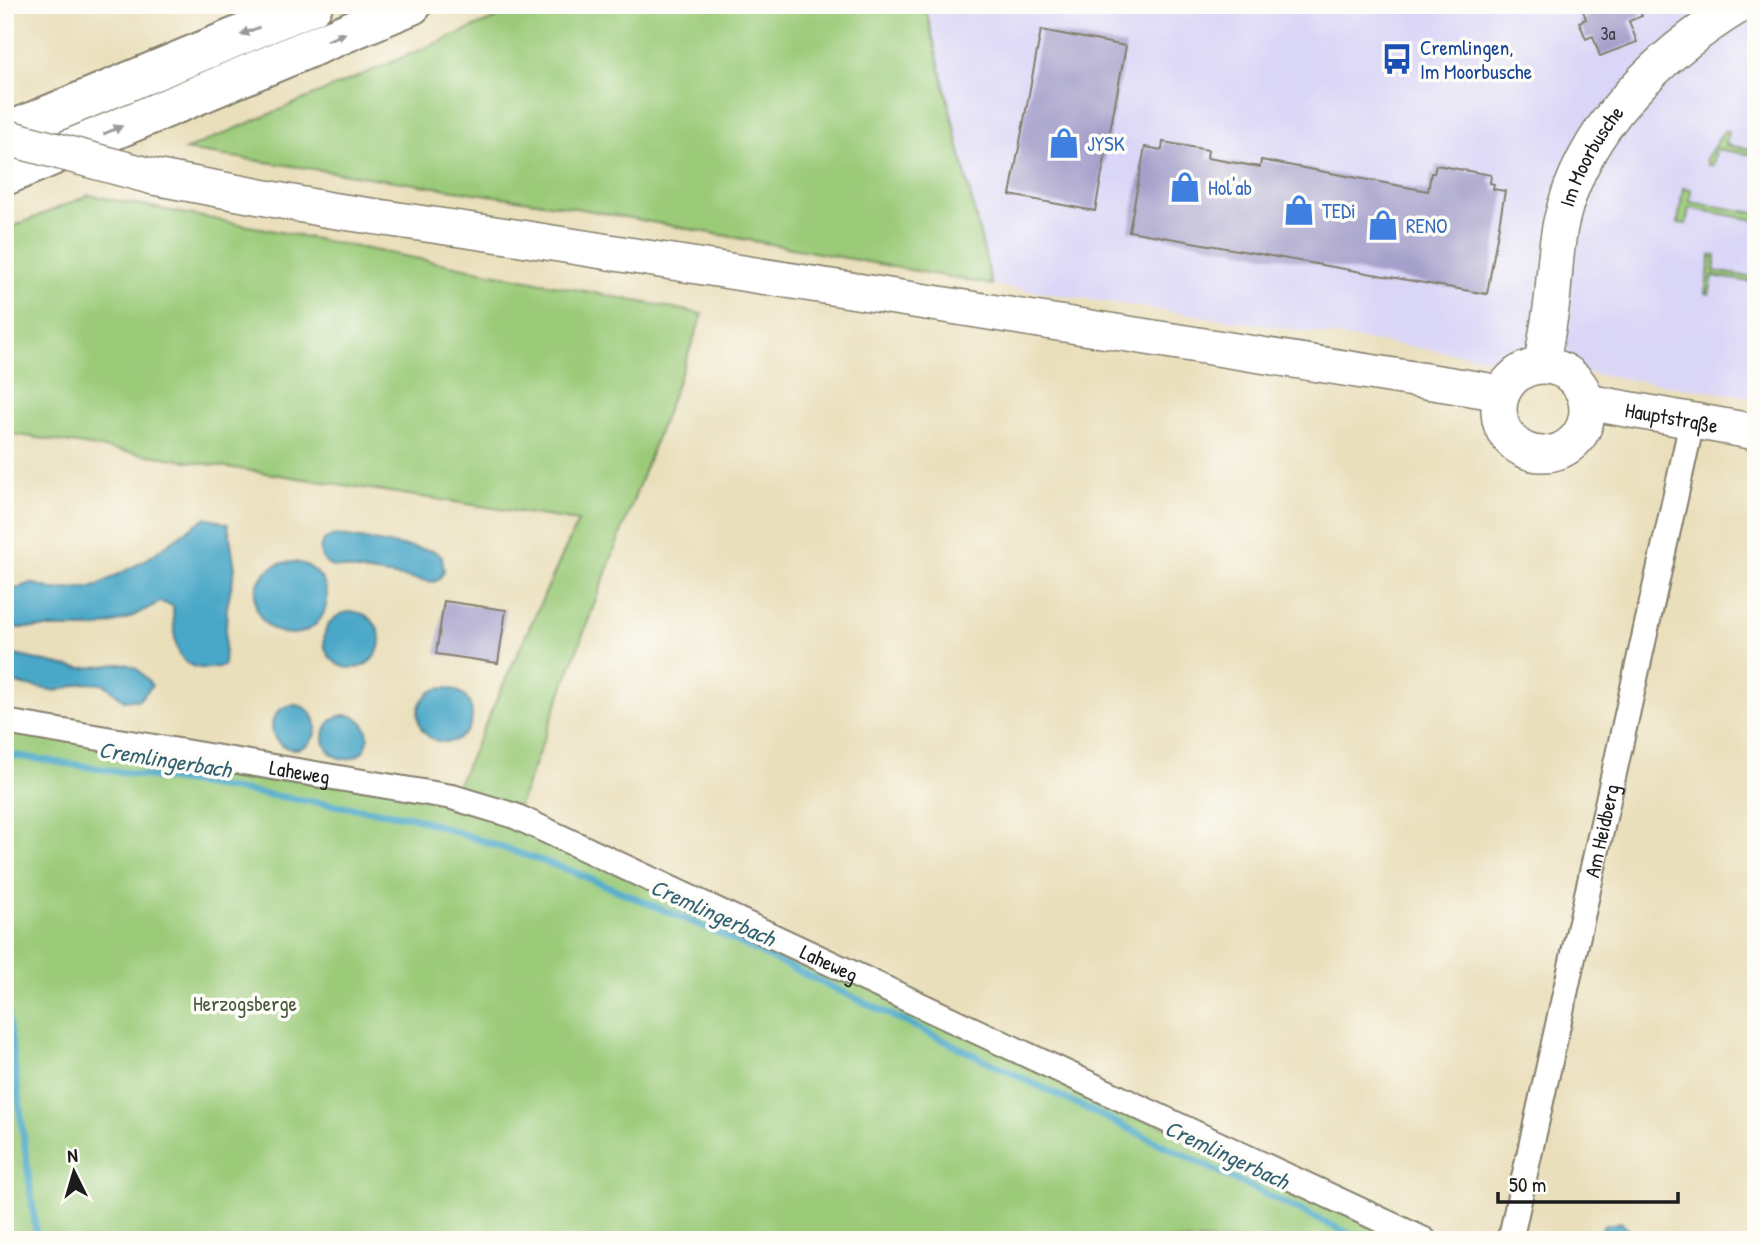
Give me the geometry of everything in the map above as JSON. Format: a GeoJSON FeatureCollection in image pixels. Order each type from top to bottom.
{"type":"FeatureCollection","features":[{"type":"Feature","properties":{"kind":"highway"},"geometry":{"type":"LineString","coordinates":[[5,135],[313,5]]}},
{"type":"Feature","properties":{"kind":"highway"},"geometry":{"type":"LineString","coordinates":[[5,176],[412,5]]}},
{"type":"Feature","properties":{"kind":"street","name":"Im Moorbusche"},"geometry":{"type":"LineString","coordinates":[[1542,365],[1561,223],[1574,183],[1586,159],[1604,127],[1643,80],[1688,40],[1740,5]]}},
{"type":"Feature","properties":{"kind":"street"},"geometry":{"type":"LineString","coordinates":[[5,135],[154,177],[330,210],[1502,393]]}},
{"type":"Feature","properties":{"kind":"street"},"geometry":{"type":"LineString","coordinates":[[1542,365],[1571,375],[1587,402],[1587,414],[1579,436],[1561,450],[1538,454],[1527,451],[1508,437],[1499,416],[1502,393],[1518,373],[1542,365]]}},
{"type":"Feature","properties":{"kind":"street","name":"Hauptstraße"},"geometry":{"type":"LineString","coordinates":[[1587,402],[1756,432]]}},
{"type":"Feature","properties":{"kind":"street","name":"Am Heidberg"},"geometry":{"type":"LineString","coordinates":[[1508,1240],[1692,422]]}},
{"type":"Feature","properties":{"kind":"street","name":"Laheweg"},"geometry":{"type":"LineString","coordinates":[[5,722],[452,797],[515,816],[1423,1240]]}},
{"type":"Feature","properties":{"kind":"shaded area"},"geometry":{"type":"Polygon","coordinates":[[[925,5],[1756,5],[1756,398],[992,285],[925,5]]]}},
{"type":"Feature","properties":{"kind":"green space"},"geometry":{"type":"Polygon","coordinates":[[[526,5],[925,5],[992,285],[570,207],[185,150],[526,5]]]}},
{"type":"Feature","properties":{"kind":"green space"},"geometry":{"type":"Polygon","coordinates":[[[1724,131],[1728,131],[1726,145],[1756,150],[1756,155],[1716,149],[1713,165],[1708,165],[1706,159],[1724,131]]]}},
{"type":"Feature","properties":{"kind":"green space"},"geometry":{"type":"Polygon","coordinates":[[[1683,188],[1691,189],[1690,202],[1756,213],[1756,220],[1689,208],[1686,224],[1678,223],[1683,188]]]}},
{"type":"Feature","properties":{"kind":"green space","name":"Herzogsberge"},"geometry":{"type":"Polygon","coordinates":[[[89,195],[703,314],[515,816],[1400,1240],[5,1240],[5,722],[452,797],[578,521],[5,433],[5,230],[89,195]]]}},
{"type":"Feature","properties":{"kind":"green space"},"geometry":{"type":"Polygon","coordinates":[[[1711,255],[1716,256],[1714,271],[1756,278],[1756,283],[1713,276],[1709,294],[1705,293],[1711,255]]]}},
{"type":"Feature","properties":{"kind":"water"},"geometry":{"type":"Polygon","coordinates":[[[206,517],[228,524],[235,568],[227,607],[224,666],[201,668],[191,666],[184,660],[176,644],[173,606],[160,602],[127,619],[96,628],[11,628],[5,632],[5,592],[31,583],[55,590],[94,587],[144,561],[206,517]]]}},
{"type":"Feature","properties":{"kind":"water"},"geometry":{"type":"Polygon","coordinates":[[[335,535],[434,551],[442,557],[444,572],[434,582],[330,566],[322,558],[320,548],[325,540],[335,535]]]}},
{"type":"Feature","properties":{"kind":"water"},"geometry":{"type":"Polygon","coordinates":[[[291,562],[305,565],[317,572],[324,584],[327,598],[324,612],[317,624],[305,631],[291,634],[277,631],[265,624],[258,612],[255,598],[258,584],[265,572],[277,565],[291,562]]]}},
{"type":"Feature","properties":{"kind":"water"},"geometry":{"type":"Polygon","coordinates":[[[346,612],[358,612],[368,616],[376,624],[380,640],[376,656],[368,664],[358,668],[346,668],[336,664],[328,656],[324,646],[324,634],[328,624],[336,616],[346,612]]]}},
{"type":"Feature","properties":{"kind":"water"},"geometry":{"type":"Polygon","coordinates":[[[5,653],[80,668],[128,665],[136,668],[152,686],[139,700],[124,700],[104,684],[83,683],[57,691],[5,682],[5,653]]]}},
{"type":"Feature","properties":{"kind":"water"},"geometry":{"type":"Polygon","coordinates":[[[450,688],[460,692],[468,700],[472,715],[468,730],[460,738],[440,742],[430,738],[422,730],[418,710],[422,700],[430,692],[450,688]]]}},
{"type":"Feature","properties":{"kind":"water"},"geometry":{"type":"Polygon","coordinates":[[[294,705],[309,712],[316,727],[309,742],[294,749],[279,742],[272,727],[279,712],[294,705]]]}},
{"type":"Feature","properties":{"kind":"water"},"geometry":{"type":"Polygon","coordinates":[[[346,715],[361,722],[368,737],[361,752],[346,759],[331,752],[324,737],[331,722],[346,715]]]}},
{"type":"Feature","properties":{"kind":"water"},"geometry":{"type":"Polygon","coordinates":[[[1621,1222],[1636,1240],[1601,1240],[1603,1226],[1621,1222]]]}},
{"type":"Feature","properties":{"kind":"building"},"geometry":{"type":"Polygon","coordinates":[[[1581,5],[1637,5],[1642,16],[1629,21],[1637,42],[1600,56],[1593,36],[1586,39],[1579,22],[1586,19],[1581,5]]]}},
{"type":"Feature","properties":{"kind":"building","name":"JYSK"},"geometry":{"type":"Polygon","coordinates":[[[1041,30],[1126,46],[1095,211],[1010,195],[1041,30]]]}},
{"type":"Feature","properties":{"kind":"building"},"geometry":{"type":"Polygon","coordinates":[[[1163,142],[1208,150],[1207,158],[1260,167],[1261,160],[1428,191],[1431,173],[1434,173],[1436,165],[1491,175],[1490,183],[1494,184],[1493,189],[1505,191],[1487,294],[1129,231],[1145,147],[1162,150],[1163,142]]]}},
{"type":"Feature","properties":{"kind":"building"},"geometry":{"type":"Polygon","coordinates":[[[444,601],[506,610],[498,663],[436,654],[444,601]]]}},
{"type":"Feature","properties":{"kind":"waterway","name":"Cremlingerbach"},"geometry":{"type":"LineString","coordinates":[[5,754],[412,817],[569,870],[723,935],[1362,1240]]}},
{"type":"Feature","properties":{"kind":"waterway"},"geometry":{"type":"LineString","coordinates":[[5,994],[37,1240]]}},
{"type":"Feature","properties":{"kind":"place","name":"Cremlingen, Im Moorbusche"},"geometry":{"type":"Point","coordinates":[1397,59]}},
{"type":"Feature","properties":{"kind":"place","name":"JYSK"},"geometry":{"type":"Point","coordinates":[1064,143]}},
{"type":"Feature","properties":{"kind":"place","name":"Hol'ab"},"geometry":{"type":"Point","coordinates":[1185,187]}},
{"type":"Feature","properties":{"kind":"place","name":"TEDi"},"geometry":{"type":"Point","coordinates":[1299,210]}},
{"type":"Feature","properties":{"kind":"place","name":"RENO"},"geometry":{"type":"Point","coordinates":[1383,225]}}]}
